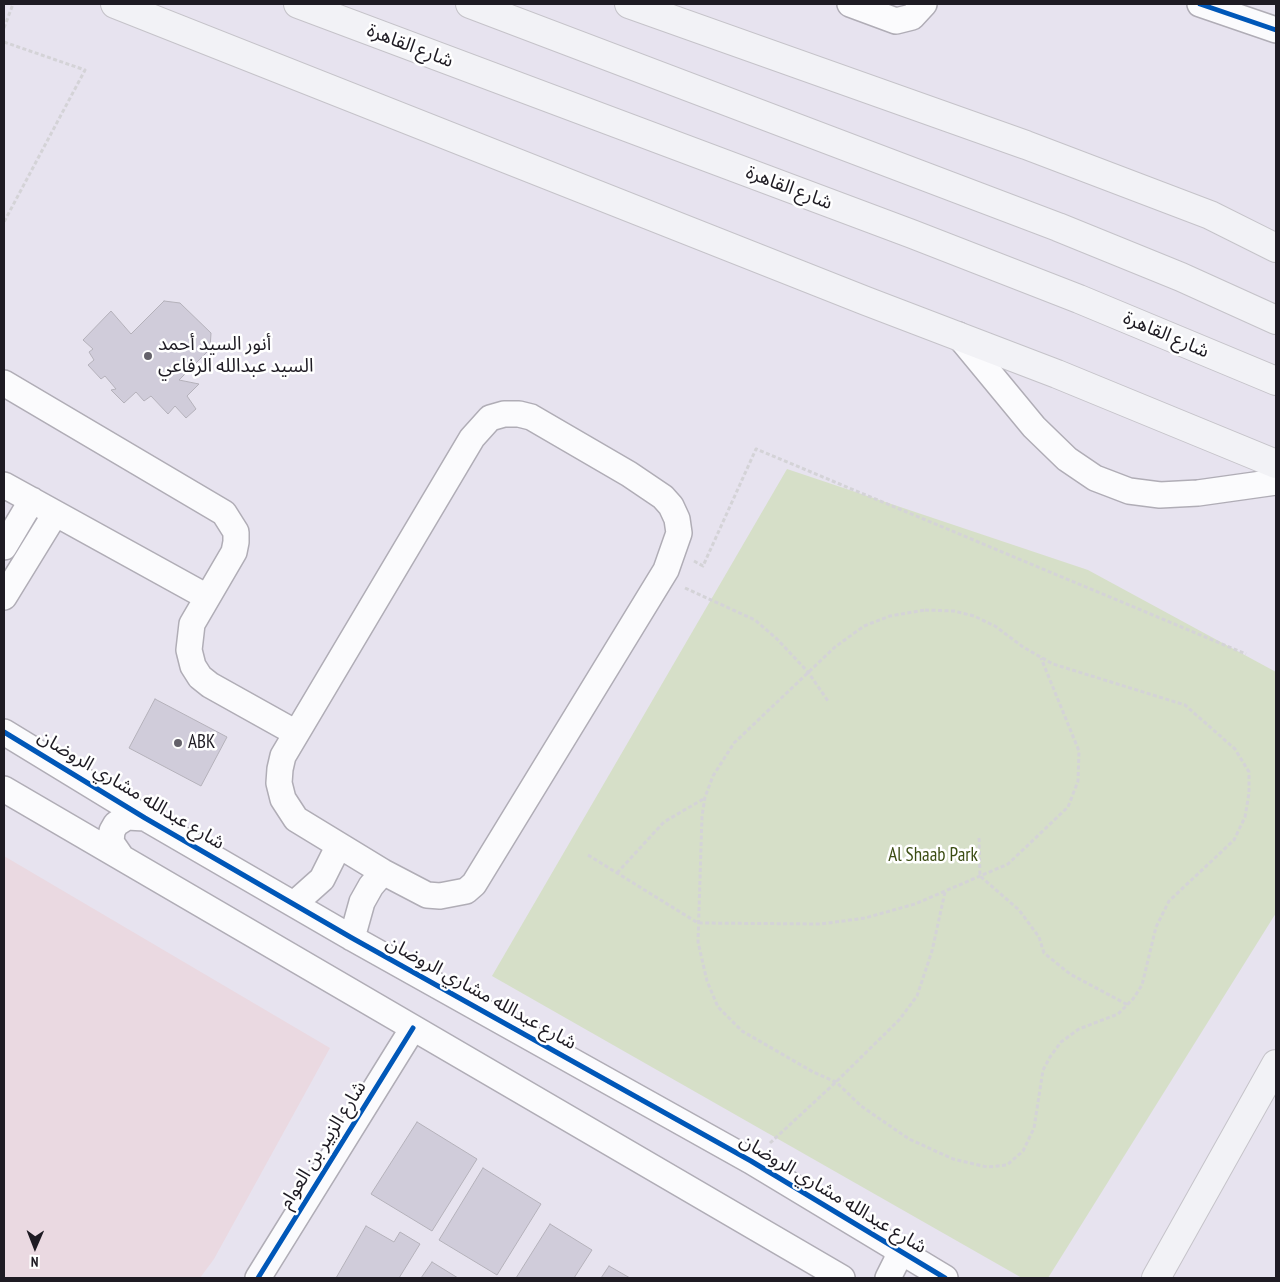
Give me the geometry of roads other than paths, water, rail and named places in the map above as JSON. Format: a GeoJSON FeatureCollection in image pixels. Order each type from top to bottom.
{"type":"FeatureCollection","features":[{"type":"Feature","properties":{"kind":"main road"},"geometry":{"type":"LineString","coordinates":[[115,4],[866,301],[958,335],[1276,464]]}},
{"type":"Feature","properties":{"kind":"main road","name":"شارع القاهرة"},"geometry":{"type":"LineString","coordinates":[[298,4],[912,234],[1079,299],[1276,381]]}},
{"type":"Feature","properties":{"kind":"main road"},"geometry":{"type":"LineString","coordinates":[[470,4],[1058,227],[1181,277],[1276,320]]}},
{"type":"Feature","properties":{"kind":"main road"},"geometry":{"type":"LineString","coordinates":[[629,4],[1026,145],[1210,215],[1276,248]]}},
{"type":"Feature","properties":{"kind":"main road"},"geometry":{"type":"LineString","coordinates":[[1156,1278],[1276,1064]]}},
{"type":"Feature","properties":{"kind":"street"},"geometry":{"type":"LineString","coordinates":[[850,4],[896,21],[912,17],[924,4]]}},
{"type":"Feature","properties":{"kind":"street"},"geometry":{"type":"LineString","coordinates":[[1200,4],[1276,30]]}},
{"type":"Feature","properties":{"kind":"street"},"geometry":{"type":"LineString","coordinates":[[958,335],[1034,427],[1067,459],[1096,478],[1129,492],[1160,495],[1198,493],[1276,482]]}},
{"type":"Feature","properties":{"kind":"street"},"geometry":{"type":"LineString","coordinates":[[4,382],[224,513],[236,532],[234,552],[192,624],[189,636],[189,650],[193,666],[200,677],[210,685],[296,734]]}},
{"type":"Feature","properties":{"kind":"street"},"geometry":{"type":"LineString","coordinates":[[504,414],[519,414],[531,417],[629,474],[663,497],[671,506],[677,519],[679,533],[662,577],[474,884],[466,892],[440,896],[427,895],[383,872],[338,847],[296,819],[284,798],[279,783],[283,756],[472,438],[490,418],[504,414]]}},
{"type":"Feature","properties":{"kind":"street"},"geometry":{"type":"LineString","coordinates":[[4,484],[207,597]]}},
{"type":"Feature","properties":{"kind":"street"},"geometry":{"type":"LineString","coordinates":[[4,547],[32,500]]}},
{"type":"Feature","properties":{"kind":"street"},"geometry":{"type":"LineString","coordinates":[[4,597],[55,514]]}},
{"type":"Feature","properties":{"kind":"street","name":"شارع عبدالله مشاري الروضان"},"geometry":{"type":"LineString","coordinates":[[4,732],[146,818],[352,938],[751,1161],[945,1278]]}},
{"type":"Feature","properties":{"kind":"street"},"geometry":{"type":"LineString","coordinates":[[4,789],[842,1278]]}},
{"type":"Feature","properties":{"kind":"street"},"geometry":{"type":"LineString","coordinates":[[122,858],[111,842],[112,831],[116,824],[127,817],[146,818]]}},
{"type":"Feature","properties":{"kind":"street"},"geometry":{"type":"LineString","coordinates":[[294,904],[322,879],[338,847]]}},
{"type":"Feature","properties":{"kind":"street"},"geometry":{"type":"LineString","coordinates":[[352,938],[362,902],[371,886],[383,872]]}},
{"type":"Feature","properties":{"kind":"street","name":"شارع الزبير بن العوام"},"geometry":{"type":"LineString","coordinates":[[263,1277],[413,1028]]}},
{"type":"Feature","properties":{"kind":"street"},"geometry":{"type":"LineString","coordinates":[[888,1278],[896,1265],[898,1250]]}},
{"type":"Feature","properties":{"kind":"place","name":"أنور السيد أحمد السيد عبدالله الرفاعي"},"geometry":{"type":"Point","coordinates":[148,356]}},
{"type":"Feature","properties":{"kind":"place","name":"ABK"},"geometry":{"type":"Point","coordinates":[178,743]}},
{"type":"Feature","properties":{"kind":"park label","name":"Al Shaab Park"},"geometry":{"type":"Point","coordinates":[933,856]}}]}
